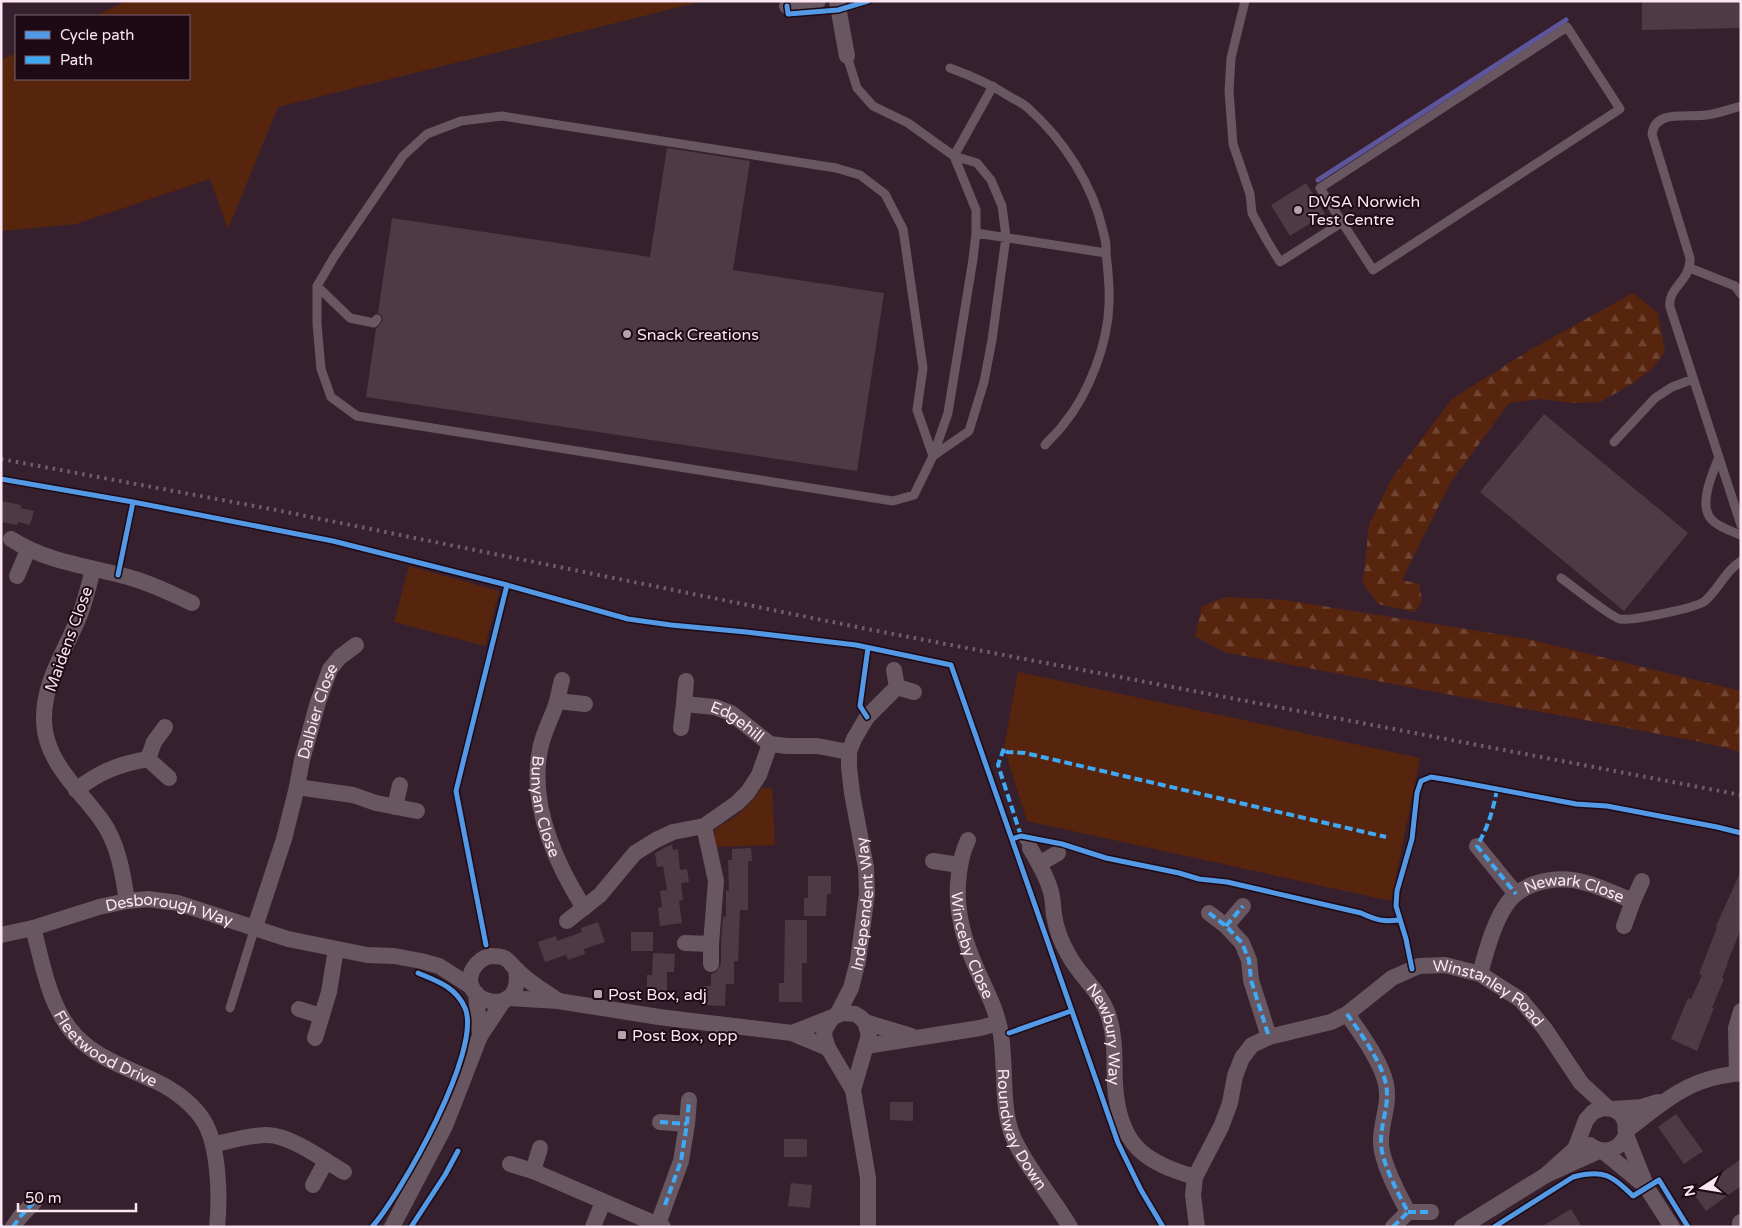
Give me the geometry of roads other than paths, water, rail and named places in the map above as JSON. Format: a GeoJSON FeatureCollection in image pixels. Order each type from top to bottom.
{"type":"FeatureCollection","features":[{"type":"Feature","properties":{"kind":"street"},"geometry":{"type":"LineString","coordinates":[[787,6],[818,1]]}},
{"type":"Feature","properties":{"kind":"street"},"geometry":{"type":"LineString","coordinates":[[837,1],[846,56]]}},
{"type":"Feature","properties":{"kind":"street","name":"Maidens Close"},"geometry":{"type":"LineString","coordinates":[[11,539],[28,550],[64,562],[130,578],[192,603]]}},
{"type":"Feature","properties":{"kind":"street"},"geometry":{"type":"LineString","coordinates":[[18,576],[28,550]]}},
{"type":"Feature","properties":{"kind":"street","name":"Maidens Close"},"geometry":{"type":"LineString","coordinates":[[93,569],[80,615],[56,665],[47,696],[44,721],[47,741],[54,755],[76,790],[103,822],[114,842],[127,901]]}},
{"type":"Feature","properties":{"kind":"street","name":"Dalbier Close"},"geometry":{"type":"LineString","coordinates":[[255,927],[284,838],[318,702],[330,669],[340,657],[356,644]]}},
{"type":"Feature","properties":{"kind":"street"},"geometry":{"type":"LineString","coordinates":[[894,670],[897,687],[914,692]]}},
{"type":"Feature","properties":{"kind":"street","name":"Bunyan Close"},"geometry":{"type":"LineString","coordinates":[[562,680],[557,701],[540,748],[537,788],[548,836],[559,863],[584,908]]}},
{"type":"Feature","properties":{"kind":"street","name":"Edgehill"},"geometry":{"type":"LineString","coordinates":[[681,728],[686,681]]}},
{"type":"Feature","properties":{"kind":"street","name":"Independent Way"},"geometry":{"type":"LineString","coordinates":[[834,1017],[850,988],[858,961],[867,878],[852,792],[849,752],[854,738],[867,717],[897,687]]}},
{"type":"Feature","properties":{"kind":"street"},"geometry":{"type":"LineString","coordinates":[[557,701],[585,704]]}},
{"type":"Feature","properties":{"kind":"street","name":"Edgehill"},"geometry":{"type":"LineString","coordinates":[[684,704],[715,707],[731,713],[770,744],[816,746],[849,752]]}},
{"type":"Feature","properties":{"kind":"street"},"geometry":{"type":"LineString","coordinates":[[148,759],[154,742],[165,727]]}},
{"type":"Feature","properties":{"kind":"street"},"geometry":{"type":"LineString","coordinates":[[567,921],[600,895],[635,853],[673,832],[704,826],[726,812],[748,792],[759,775],[770,744]]}},
{"type":"Feature","properties":{"kind":"street"},"geometry":{"type":"LineString","coordinates":[[76,790],[108,769],[133,761],[148,759],[169,778]]}},
{"type":"Feature","properties":{"kind":"street"},"geometry":{"type":"LineString","coordinates":[[395,807],[400,785]]}},
{"type":"Feature","properties":{"kind":"street"},"geometry":{"type":"LineString","coordinates":[[297,787],[353,795],[376,803],[417,811]]}},
{"type":"Feature","properties":{"kind":"street"},"geometry":{"type":"LineString","coordinates":[[704,826],[716,881],[711,944],[712,964]]}},
{"type":"Feature","properties":{"kind":"street","name":"Winceby Close"},"geometry":{"type":"LineString","coordinates":[[968,840],[959,865],[959,915],[965,938],[998,1023]]}},
{"type":"Feature","properties":{"kind":"street","name":"Newbury Way"},"geometry":{"type":"LineString","coordinates":[[1026,842],[1046,876],[1052,893],[1054,916],[1060,937],[1069,956],[1099,995],[1109,1016],[1113,1034],[1118,1106],[1123,1128],[1134,1145],[1148,1158],[1170,1170],[1195,1176]]}},
{"type":"Feature","properties":{"kind":"street","name":"Newark Close"},"geometry":{"type":"LineString","coordinates":[[1477,846],[1516,894]]}},
{"type":"Feature","properties":{"kind":"street"},"geometry":{"type":"LineString","coordinates":[[1039,864],[1058,853]]}},
{"type":"Feature","properties":{"kind":"street"},"geometry":{"type":"LineString","coordinates":[[933,860],[959,865]]}},
{"type":"Feature","properties":{"kind":"street","name":"Newark Close"},"geometry":{"type":"LineString","coordinates":[[1480,974],[1487,946],[1504,909],[1516,894],[1541,881],[1563,879],[1585,882],[1633,901]]}},
{"type":"Feature","properties":{"kind":"street","name":"Newark Close"},"geometry":{"type":"LineString","coordinates":[[1624,926],[1642,882]]}},
{"type":"Feature","properties":{"kind":"street","name":"Desborough Way"},"geometry":{"type":"LineString","coordinates":[[1,935],[33,928],[99,907],[148,899],[178,903],[288,939],[367,955],[394,956],[439,966],[479,961]]}},
{"type":"Feature","properties":{"kind":"street"},"geometry":{"type":"LineString","coordinates":[[1226,926],[1244,906]]}},
{"type":"Feature","properties":{"kind":"street"},"geometry":{"type":"LineString","coordinates":[[1210,913],[1242,943],[1248,960],[1251,980],[1270,1037]]}},
{"type":"Feature","properties":{"kind":"street","name":"Fleetwood Drive"},"geometry":{"type":"LineString","coordinates":[[33,928],[58,1009],[77,1037],[105,1058],[174,1091],[192,1107],[206,1125],[213,1145],[218,1178],[219,1212],[217,1227]]}},
{"type":"Feature","properties":{"kind":"street"},"geometry":{"type":"LineString","coordinates":[[685,943],[711,944]]}},
{"type":"Feature","properties":{"kind":"street"},"geometry":{"type":"LineString","coordinates":[[315,1038],[329,992],[336,949]]}},
{"type":"Feature","properties":{"kind":"street"},"geometry":{"type":"LineString","coordinates":[[480,1036],[472,973],[479,961],[488,956],[499,956],[509,961],[516,970],[558,1000]]}},
{"type":"Feature","properties":{"kind":"street","name":"Winstanley Road"},"geometry":{"type":"LineString","coordinates":[[1197,1227],[1193,1195],[1195,1176],[1221,1127],[1230,1104],[1234,1076],[1242,1058],[1252,1045],[1270,1037],[1330,1022],[1347,1014],[1392,978],[1419,966],[1445,965],[1480,974],[1522,1000],[1545,1029],[1581,1083],[1611,1109]]}},
{"type":"Feature","properties":{"kind":"street","name":"Desborough Way"},"geometry":{"type":"LineString","coordinates":[[439,966],[474,990]]}},
{"type":"Feature","properties":{"kind":"street"},"geometry":{"type":"LineString","coordinates":[[392,1227],[445,1126],[480,1036],[516,987],[518,980],[516,970]]}},
{"type":"Feature","properties":{"kind":"street","name":"Independent Way"},"geometry":{"type":"LineString","coordinates":[[850,988],[862,1019]]}},
{"type":"Feature","properties":{"kind":"street"},"geometry":{"type":"LineString","coordinates":[[474,990],[486,1001],[492,1002],[506,999],[558,1000],[659,1017],[792,1033],[837,1055],[849,1057],[860,1054],[865,1048],[916,1037],[980,1028],[998,1023]]}},
{"type":"Feature","properties":{"kind":"street"},"geometry":{"type":"LineString","coordinates":[[300,1009],[321,1016]]}},
{"type":"Feature","properties":{"kind":"street"},"geometry":{"type":"LineString","coordinates":[[1546,1175],[1575,1149],[1584,1124],[1593,1112],[1603,1108],[1642,1107],[1666,1099],[1696,1083],[1739,1073],[1736,1028],[1741,1011]]}},
{"type":"Feature","properties":{"kind":"street"},"geometry":{"type":"LineString","coordinates":[[792,1033],[848,1013],[892,1032],[916,1037]]}},
{"type":"Feature","properties":{"kind":"street"},"geometry":{"type":"LineString","coordinates":[[1347,1014],[1362,1036],[1386,1082],[1388,1100],[1381,1141],[1382,1149],[1384,1159],[1408,1212]]}},
{"type":"Feature","properties":{"kind":"street"},"geometry":{"type":"LineString","coordinates":[[834,1017],[825,1029],[824,1035],[830,1050],[853,1090],[868,1178],[868,1227]]}},
{"type":"Feature","properties":{"kind":"street"},"geometry":{"type":"LineString","coordinates":[[853,1090],[869,1035],[862,1019]]}},
{"type":"Feature","properties":{"kind":"street","name":"Roundway Down"},"geometry":{"type":"LineString","coordinates":[[998,1023],[1001,1036],[1006,1098],[1013,1136],[1066,1225]]}},
{"type":"Feature","properties":{"kind":"street","name":"Winstanley Road"},"geometry":{"type":"LineString","coordinates":[[1581,1083],[1586,1104],[1584,1124]]}},
{"type":"Feature","properties":{"kind":"street"},"geometry":{"type":"LineString","coordinates":[[1462,1227],[1546,1175],[1602,1151],[1617,1148],[1626,1132],[1666,1099]]}},
{"type":"Feature","properties":{"kind":"street"},"geometry":{"type":"LineString","coordinates":[[510,1164],[660,1226],[681,1161],[689,1100]]}},
{"type":"Feature","properties":{"kind":"street"},"geometry":{"type":"LineString","coordinates":[[1611,1109],[1621,1114],[1625,1121],[1626,1132],[1647,1188],[1672,1227]]}},
{"type":"Feature","properties":{"kind":"street"},"geometry":{"type":"LineString","coordinates":[[660,1122],[687,1124]]}},
{"type":"Feature","properties":{"kind":"street"},"geometry":{"type":"LineString","coordinates":[[1584,1124],[1584,1134],[1590,1146],[1602,1151],[1647,1188]]}},
{"type":"Feature","properties":{"kind":"street"},"geometry":{"type":"LineString","coordinates":[[213,1145],[247,1137],[268,1135],[286,1138],[344,1172]]}},
{"type":"Feature","properties":{"kind":"street"},"geometry":{"type":"LineString","coordinates":[[533,1172],[540,1148]]}},
{"type":"Feature","properties":{"kind":"street"},"geometry":{"type":"LineString","coordinates":[[313,1185],[326,1161]]}},
{"type":"Feature","properties":{"kind":"street"},"geometry":{"type":"LineString","coordinates":[[13,1227],[35,1201]]}},
{"type":"Feature","properties":{"kind":"street"},"geometry":{"type":"LineString","coordinates":[[593,1227],[603,1202]]}},
{"type":"Feature","properties":{"kind":"street"},"geometry":{"type":"LineString","coordinates":[[1393,1227],[1408,1212],[1431,1212]]}},
{"type":"Feature","properties":{"kind":"lane"},"geometry":{"type":"LineString","coordinates":[[1245,1],[1231,58],[1229,92],[1233,144],[1250,194],[1252,213],[1280,262],[1341,223]]}},
{"type":"Feature","properties":{"kind":"lane"},"geometry":{"type":"LineString","coordinates":[[1567,28],[1620,109],[1373,270],[1341,223],[1320,188],[1567,28]]}},
{"type":"Feature","properties":{"kind":"lane"},"geometry":{"type":"LineString","coordinates":[[846,56],[857,88],[874,106],[908,123],[954,156],[977,164],[991,180],[1002,206],[1006,237],[984,382],[969,430],[933,456]]}},
{"type":"Feature","properties":{"kind":"lane"},"geometry":{"type":"LineString","coordinates":[[950,68],[993,86],[1027,107],[1051,132],[1076,165],[1093,197],[1101,220],[1110,282],[1105,334],[1095,369],[1079,400],[1064,424],[1045,445]]}},
{"type":"Feature","properties":{"kind":"lane"},"geometry":{"type":"LineString","coordinates":[[954,156],[993,86]]}},
{"type":"Feature","properties":{"kind":"lane"},"geometry":{"type":"LineString","coordinates":[[1741,106],[1705,116],[1670,116],[1658,121],[1653,126],[1652,134],[1690,258],[1690,268],[1671,294],[1669,300],[1741,525]]}},
{"type":"Feature","properties":{"kind":"lane"},"geometry":{"type":"LineString","coordinates":[[933,456],[917,410],[923,368],[903,229],[885,194],[860,175],[836,168],[502,116],[461,121],[427,134],[403,156],[334,257],[317,286],[317,324],[321,369],[332,396],[357,416],[893,501],[914,494],[933,456],[948,413],[976,233],[976,210],[954,156]]}},
{"type":"Feature","properties":{"kind":"lane"},"geometry":{"type":"LineString","coordinates":[[976,233],[1106,253]]}},
{"type":"Feature","properties":{"kind":"lane"},"geometry":{"type":"LineString","coordinates":[[1690,268],[1735,286],[1741,294]]}},
{"type":"Feature","properties":{"kind":"lane"},"geometry":{"type":"LineString","coordinates":[[317,286],[350,318],[374,323],[377,319]]}},
{"type":"Feature","properties":{"kind":"lane"},"geometry":{"type":"LineString","coordinates":[[1614,442],[1655,398],[1672,387],[1693,379]]}},
{"type":"Feature","properties":{"kind":"lane"},"geometry":{"type":"LineString","coordinates":[[1719,457],[1710,481],[1706,502],[1708,514],[1713,520],[1741,535]]}},
{"type":"Feature","properties":{"kind":"lane"},"geometry":{"type":"LineString","coordinates":[[1561,578],[1619,619],[1636,618],[1694,607],[1706,600],[1732,567],[1741,561]]}},
{"type":"Feature","properties":{"kind":"lane"},"geometry":{"type":"LineString","coordinates":[[230,1008],[255,927]]}},
{"type":"Feature","properties":{"kind":"waterway"},"geometry":{"type":"LineString","coordinates":[[1318,180],[1566,20]]}},
{"type":"Feature","properties":{"kind":"railway"},"geometry":{"type":"LineString","coordinates":[[1,459],[276,510],[867,629],[1741,795]]}},
{"type":"Feature","properties":{"kind":"place","name":"DVSA Norwich Test Centre"},"geometry":{"type":"Point","coordinates":[1298,210]}},
{"type":"Feature","properties":{"kind":"place","name":"Snack Creations"},"geometry":{"type":"Point","coordinates":[627,334]}},
{"type":"Feature","properties":{"kind":"place","name":"Post Box, adj"},"geometry":{"type":"Point","coordinates":[598,994]}},
{"type":"Feature","properties":{"kind":"place","name":"Post Box, opp"},"geometry":{"type":"Point","coordinates":[622,1035]}}]}
